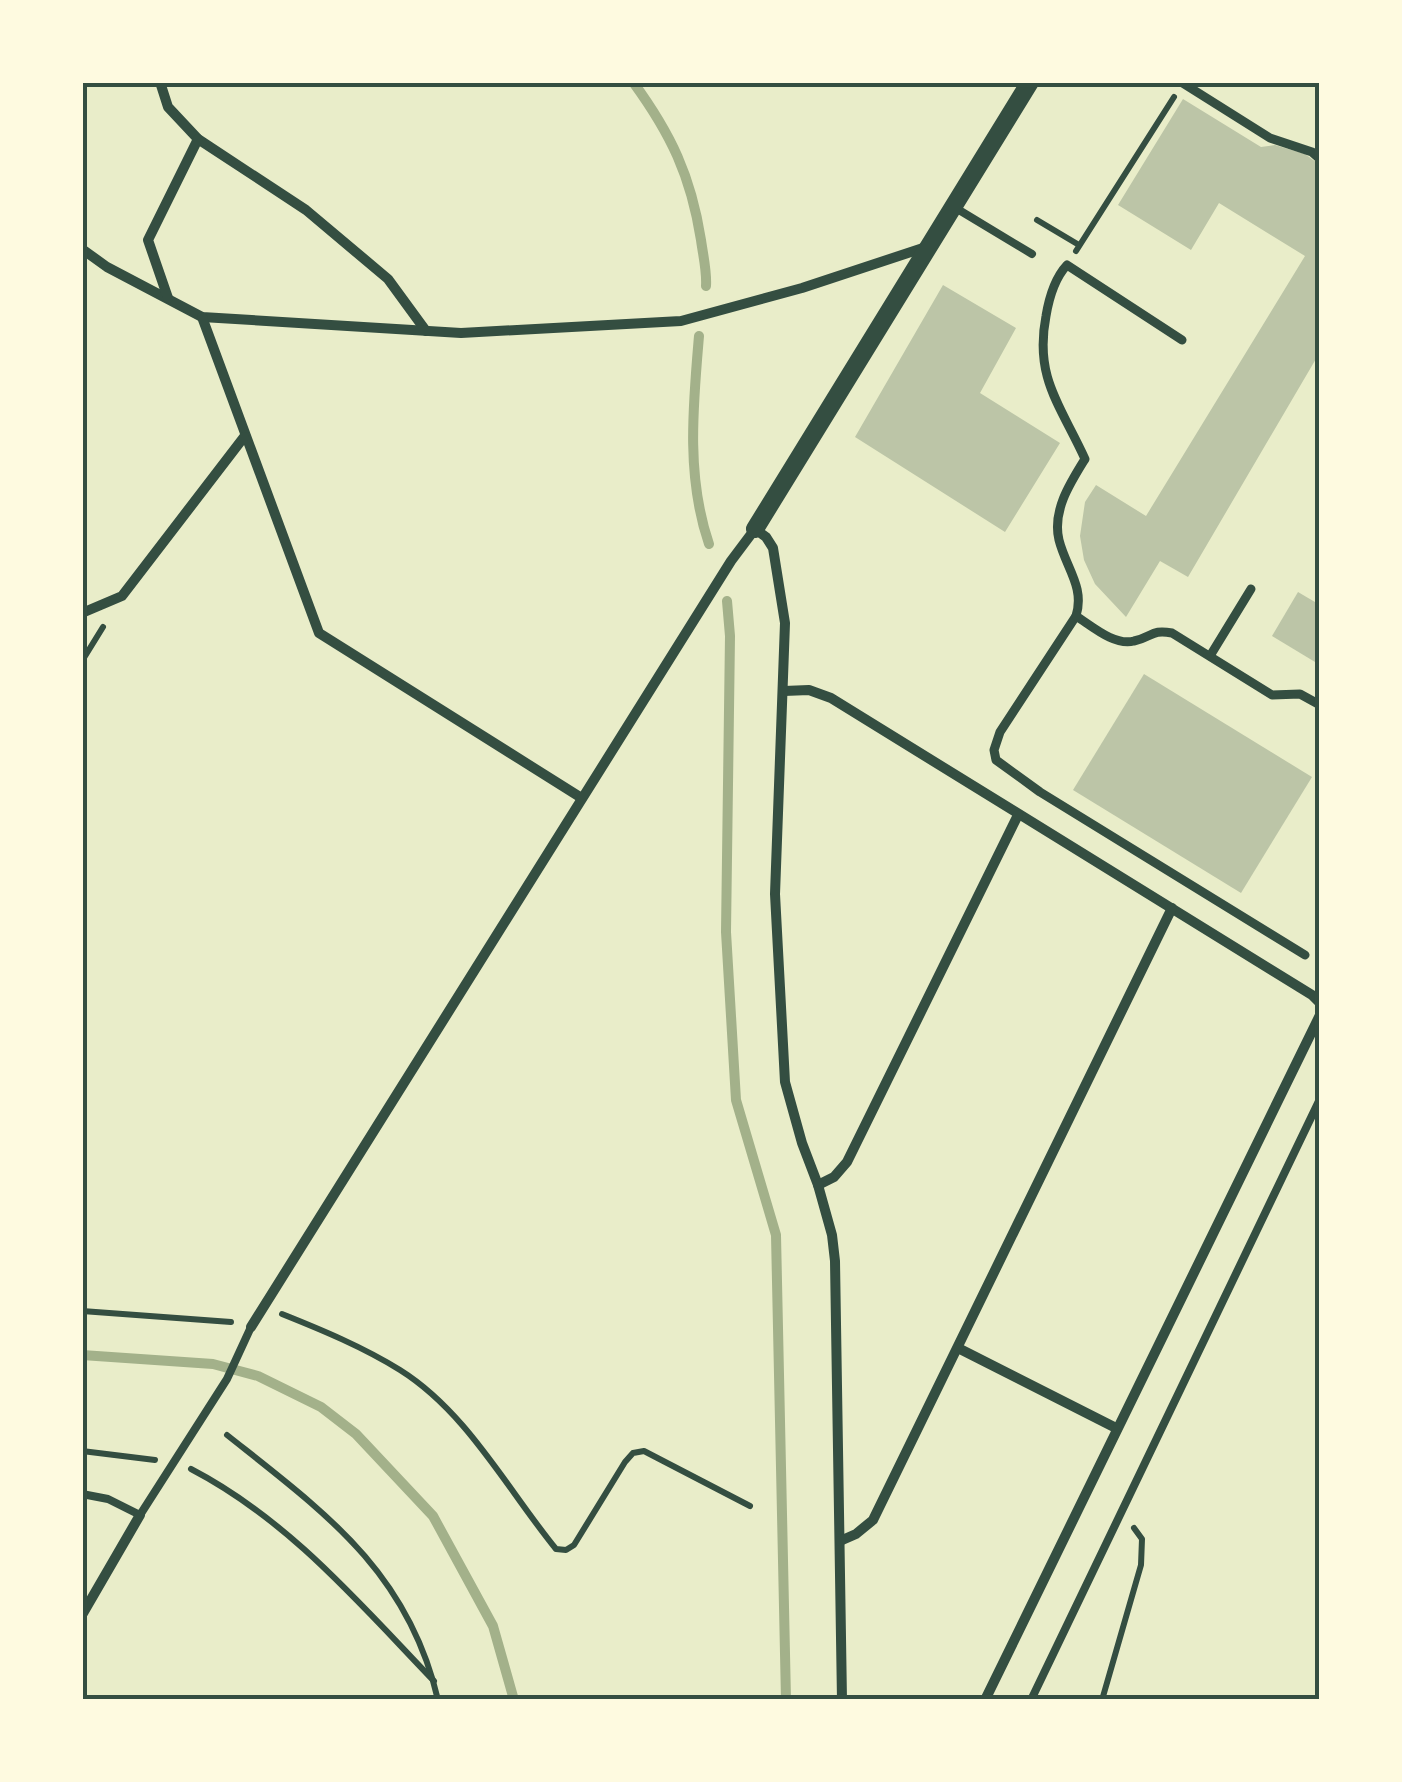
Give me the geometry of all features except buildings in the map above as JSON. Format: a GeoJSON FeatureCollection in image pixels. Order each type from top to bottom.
{"type":"FeatureCollection","features":[{"type":"Feature","properties":{"kind":"street"},"geometry":{"type":"LineString","coordinates":[[160,82],[168,107],[198,139],[306,210],[374,267],[388,279],[426,331]]}},
{"type":"Feature","properties":{"kind":"street"},"geometry":{"type":"LineString","coordinates":[[251,1327],[580,797],[755,529],[1030,82]]}},
{"type":"Feature","properties":{"kind":"street"},"geometry":{"type":"LineString","coordinates":[[1182,83],[1270,138],[1312,152],[1320,159]]}},
{"type":"Feature","properties":{"kind":"street"},"geometry":{"type":"LineString","coordinates":[[168,299],[148,240],[198,139]]}},
{"type":"Feature","properties":{"kind":"street"},"geometry":{"type":"LineString","coordinates":[[82,249],[107,267],[202,318],[461,333],[680,320],[802,288],[927,247]]}},
{"type":"Feature","properties":{"kind":"street"},"geometry":{"type":"LineString","coordinates":[[1182,340],[1067,265],[1048,299],[1044,375],[1084,459],[1064,498],[1058,520],[1059,539],[1080,592],[1076,616],[1000,732],[994,750],[996,760],[1040,792],[1306,955]]}},
{"type":"Feature","properties":{"kind":"street"},"geometry":{"type":"LineString","coordinates":[[202,318],[319,633],[580,797]]}},
{"type":"Feature","properties":{"kind":"street"},"geometry":{"type":"LineString","coordinates":[[82,613],[122,596],[244,437]]}},
{"type":"Feature","properties":{"kind":"street"},"geometry":{"type":"LineString","coordinates":[[755,529],[766,536],[778,564],[784,622],[776,894],[785,1082],[818,1185],[835,1261],[842,1700]]}},
{"type":"Feature","properties":{"kind":"street"},"geometry":{"type":"LineString","coordinates":[[1210,656],[1251,589]]}},
{"type":"Feature","properties":{"kind":"street"},"geometry":{"type":"LineString","coordinates":[[1076,616],[1111,638],[1130,643],[1157,630],[1172,633],[1272,694],[1300,694],[1320,705]]}},
{"type":"Feature","properties":{"kind":"street"},"geometry":{"type":"LineString","coordinates":[[784,691],[809,690],[831,698],[1320,1002]]}},
{"type":"Feature","properties":{"kind":"street"},"geometry":{"type":"LineString","coordinates":[[818,1185],[834,1177],[847,1162],[1018,815]]}},
{"type":"Feature","properties":{"kind":"street"},"geometry":{"type":"LineString","coordinates":[[840,1542],[873,1520],[1172,908]]}},
{"type":"Feature","properties":{"kind":"street"},"geometry":{"type":"LineString","coordinates":[[985,1700],[1320,1014]]}},
{"type":"Feature","properties":{"kind":"street"},"geometry":{"type":"LineString","coordinates":[[958,1348],[1116,1428]]}},
{"type":"Feature","properties":{"kind":"street"},"geometry":{"type":"LineString","coordinates":[[82,1615],[140,1515]]}},
{"type":"Feature","properties":{"kind":"lane"},"geometry":{"type":"LineString","coordinates":[[952,206],[1032,254]]}},
{"type":"Feature","properties":{"kind":"lane"},"geometry":{"type":"LineString","coordinates":[[1031,1700],[1320,1098]]}},
{"type":"Feature","properties":{"kind":"lane"},"geometry":{"type":"LineString","coordinates":[[82,1494],[108,1499],[140,1515],[227,1379],[251,1327]]}},
{"type":"Feature","properties":{"kind":"path"},"geometry":{"type":"LineString","coordinates":[[1067,265],[1182,83]]}},
{"type":"Feature","properties":{"kind":"path"},"geometry":{"type":"LineString","coordinates":[[1037,220],[1080,246]]}},
{"type":"Feature","properties":{"kind":"path"},"geometry":{"type":"LineString","coordinates":[[265,1306],[330,1333],[402,1371],[422,1387],[470,1435],[556,1549],[566,1550],[574,1545],[633,1453],[644,1451],[750,1506]]}},
{"type":"Feature","properties":{"kind":"path"},"geometry":{"type":"LineString","coordinates":[[82,1311],[227,1321],[251,1327]]}},
{"type":"Feature","properties":{"kind":"path"},"geometry":{"type":"LineString","coordinates":[[227,1435],[315,1504],[356,1542],[416,1634],[438,1700]]}},
{"type":"Feature","properties":{"kind":"path"},"geometry":{"type":"LineString","coordinates":[[82,1451],[176,1462],[244,1501],[366,1606],[434,1681]]}},
{"type":"Feature","properties":{"kind":"path"},"geometry":{"type":"LineString","coordinates":[[1102,1700],[1141,1564],[1142,1539],[1122,1512]]}},
{"type":"Feature","properties":{"kind":"waterway"},"geometry":{"type":"LineString","coordinates":[[633,82],[669,138],[685,176],[697,217],[706,286]]}},
{"type":"Feature","properties":{"kind":"waterway"},"geometry":{"type":"LineString","coordinates":[[699,336],[694,467],[709,544]]}},
{"type":"Feature","properties":{"kind":"waterway"},"geometry":{"type":"LineString","coordinates":[[727,601],[730,636],[726,932],[736,1100],[776,1235],[786,1700]]}},
{"type":"Feature","properties":{"kind":"waterway"},"geometry":{"type":"LineString","coordinates":[[82,1355],[213,1364],[258,1376],[321,1407],[356,1434],[433,1516],[493,1626],[514,1700]]}}]}
